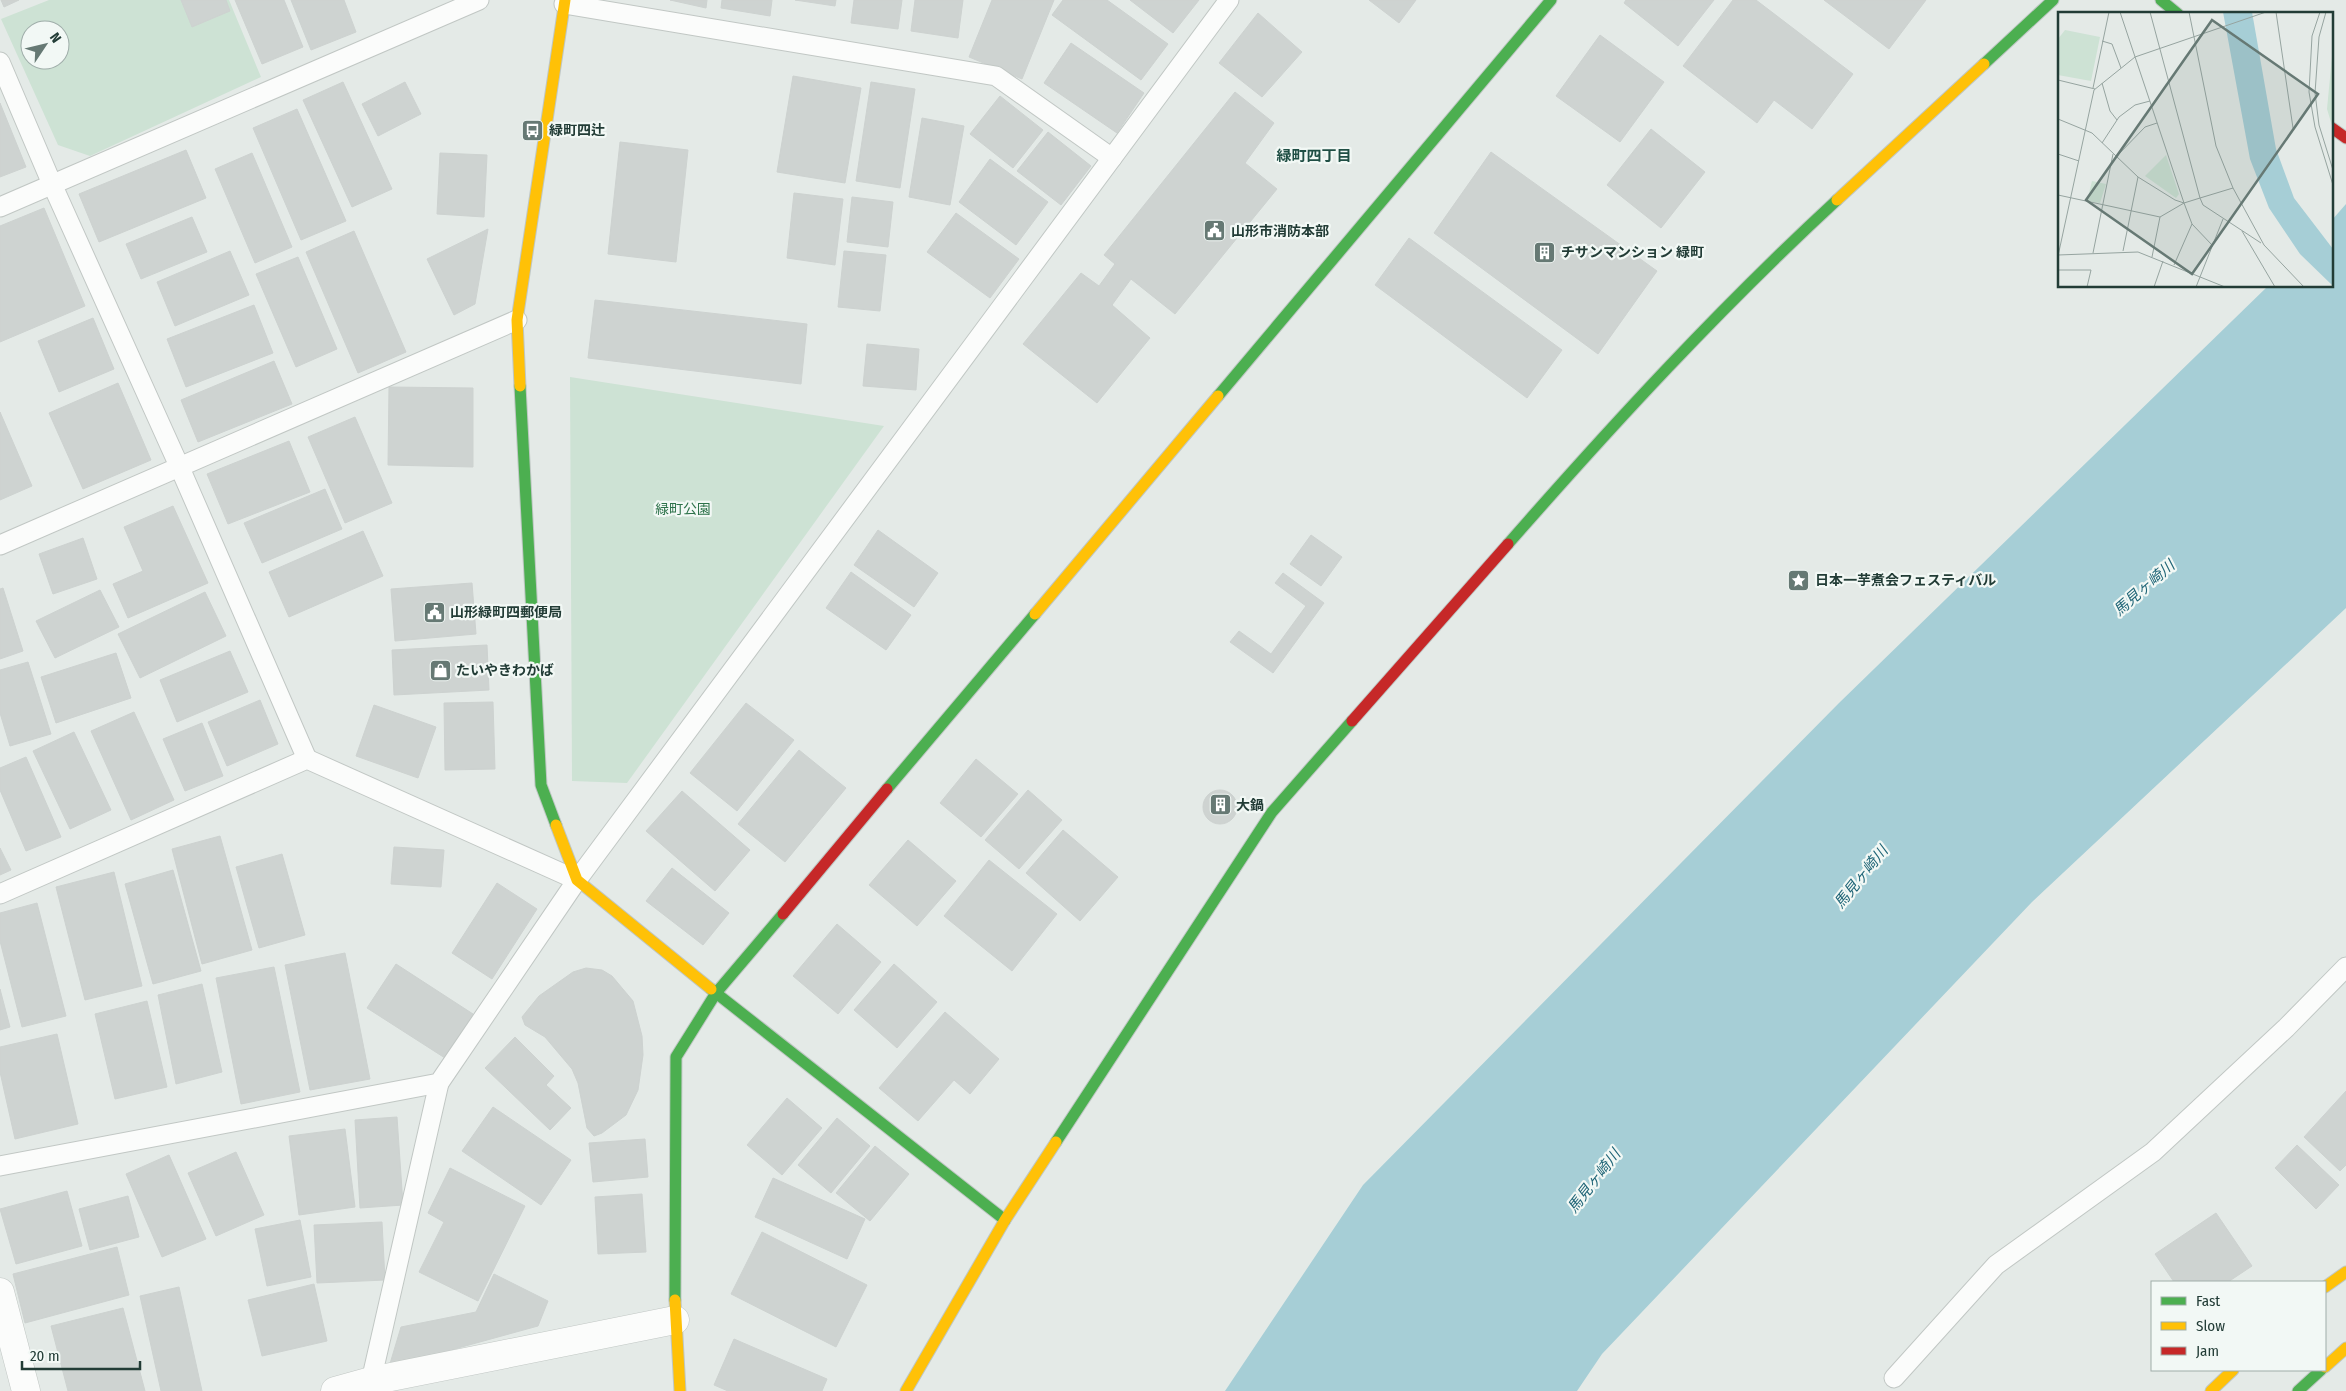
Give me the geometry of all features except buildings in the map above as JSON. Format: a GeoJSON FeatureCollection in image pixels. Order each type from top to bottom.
{"type":"FeatureCollection","features":[{"type":"Feature","properties":{"kind":"main road"},"geometry":{"type":"LineString","coordinates":[[680,1391],[675,1320],[676,1057],[716,993],[1551,0]]}},
{"type":"Feature","properties":{"kind":"main road"},"geometry":{"type":"LineString","coordinates":[[906,1391],[1005,1220],[1272,812],[1617,420],[1769,263],[2052,0]]}},
{"type":"Feature","properties":{"kind":"main road"},"geometry":{"type":"LineString","coordinates":[[2162,1],[2176,12]]}},
{"type":"Feature","properties":{"kind":"main road"},"geometry":{"type":"LineString","coordinates":[[564,2],[517,320],[541,785],[577,880],[716,993],[1005,1220]]}},
{"type":"Feature","properties":{"kind":"main road"},"geometry":{"type":"LineString","coordinates":[[2334,129],[2346,138]]}},
{"type":"Feature","properties":{"kind":"main road"},"geometry":{"type":"LineString","coordinates":[[2326,1286],[2346,1272]]}},
{"type":"Feature","properties":{"kind":"main road"},"geometry":{"type":"LineString","coordinates":[[2326,1366],[2346,1348]]}},
{"type":"Feature","properties":{"kind":"main road"},"geometry":{"type":"LineString","coordinates":[[2211,1391],[2232,1371]]}},
{"type":"Feature","properties":{"kind":"main road"},"geometry":{"type":"LineString","coordinates":[[2298,1391],[2320,1371]]}},
{"type":"Feature","properties":{"kind":"street"},"geometry":{"type":"LineString","coordinates":[[0,1292],[26,1391]]}},
{"type":"Feature","properties":{"kind":"street"},"geometry":{"type":"LineString","coordinates":[[335,1391],[371,1381],[675,1320]]}},
{"type":"Feature","properties":{"kind":"lane"},"geometry":{"type":"LineString","coordinates":[[0,207],[479,0]]}},
{"type":"Feature","properties":{"kind":"lane"},"geometry":{"type":"LineString","coordinates":[[371,1381],[439,1083],[577,880],[1229,0]]}},
{"type":"Feature","properties":{"kind":"lane"},"geometry":{"type":"LineString","coordinates":[[564,2],[996,76],[1112,158]]}},
{"type":"Feature","properties":{"kind":"lane"},"geometry":{"type":"LineString","coordinates":[[0,62],[52,184],[180,468],[307,759],[577,880]]}},
{"type":"Feature","properties":{"kind":"lane"},"geometry":{"type":"LineString","coordinates":[[0,545],[517,320]]}},
{"type":"Feature","properties":{"kind":"lane"},"geometry":{"type":"LineString","coordinates":[[0,894],[307,759]]}},
{"type":"Feature","properties":{"kind":"lane"},"geometry":{"type":"LineString","coordinates":[[1894,1378],[1996,1265],[2153,1152],[2286,1028],[2346,967]]}},
{"type":"Feature","properties":{"kind":"lane"},"geometry":{"type":"LineString","coordinates":[[0,1166],[439,1083]]}},
{"type":"Feature","properties":{"kind":"green space"},"geometry":{"type":"Polygon","coordinates":[[[49,0],[229,0],[261,77],[90,156],[58,145],[24,70],[70,70],[70,20],[20,20],[20,61],[1,19],[49,0]]]}},
{"type":"Feature","properties":{"kind":"green space","name":"緑町公園"},"geometry":{"type":"Polygon","coordinates":[[[570,377],[884,426],[627,783],[572,781],[570,377]]]}},
{"type":"Feature","properties":{"kind":"water","name":"馬見ヶ崎川"},"geometry":{"type":"Polygon","coordinates":[[[2346,204],[2346,608],[2032,902],[1602,1354],[1577,1391],[1225,1391],[1363,1185],[1839,703],[2266,288],[2334,288],[2334,218],[2346,204]]]}},
{"type":"Feature","properties":{"kind":"traffic: fast"},"geometry":{"type":"LineString","coordinates":[[1218,396],[1551,0]]}},
{"type":"Feature","properties":{"kind":"traffic: fast"},"geometry":{"type":"LineString","coordinates":[[1984,64],[2053,0]]}},
{"type":"Feature","properties":{"kind":"traffic: fast"},"geometry":{"type":"LineString","coordinates":[[2161,0],[2176,12]]}},
{"type":"Feature","properties":{"kind":"traffic: fast"},"geometry":{"type":"LineString","coordinates":[[1508,544],[1587,455],[1709,325],[1837,200]]}},
{"type":"Feature","properties":{"kind":"traffic: fast"},"geometry":{"type":"LineString","coordinates":[[520,386],[541,785],[556,825]]}},
{"type":"Feature","properties":{"kind":"traffic: fast"},"geometry":{"type":"LineString","coordinates":[[887,789],[1035,614]]}},
{"type":"Feature","properties":{"kind":"traffic: fast"},"geometry":{"type":"LineString","coordinates":[[1056,1142],[1272,812],[1352,721]]}},
{"type":"Feature","properties":{"kind":"traffic: fast"},"geometry":{"type":"LineString","coordinates":[[783,914],[716,993],[1005,1220]]}},
{"type":"Feature","properties":{"kind":"traffic: fast"},"geometry":{"type":"LineString","coordinates":[[675,1300],[676,1057],[716,993],[711,989]]}},
{"type":"Feature","properties":{"kind":"traffic: fast"},"geometry":{"type":"LineString","coordinates":[[2298,1391],[2320,1371]]}},
{"type":"Feature","properties":{"kind":"traffic: slow"},"geometry":{"type":"LineString","coordinates":[[520,386],[517,320],[565,0]]}},
{"type":"Feature","properties":{"kind":"traffic: slow"},"geometry":{"type":"LineString","coordinates":[[1837,200],[1984,64]]}},
{"type":"Feature","properties":{"kind":"traffic: slow"},"geometry":{"type":"LineString","coordinates":[[1035,614],[1218,396]]}},
{"type":"Feature","properties":{"kind":"traffic: slow"},"geometry":{"type":"LineString","coordinates":[[556,825],[577,880],[711,989]]}},
{"type":"Feature","properties":{"kind":"traffic: slow"},"geometry":{"type":"LineString","coordinates":[[906,1391],[1005,1220],[1056,1142]]}},
{"type":"Feature","properties":{"kind":"traffic: slow"},"geometry":{"type":"LineString","coordinates":[[2326,1286],[2346,1272]]}},
{"type":"Feature","properties":{"kind":"traffic: slow"},"geometry":{"type":"LineString","coordinates":[[675,1300],[680,1391]]}},
{"type":"Feature","properties":{"kind":"traffic: slow"},"geometry":{"type":"LineString","coordinates":[[2326,1366],[2346,1348]]}},
{"type":"Feature","properties":{"kind":"traffic: slow"},"geometry":{"type":"LineString","coordinates":[[2211,1391],[2232,1371]]}},
{"type":"Feature","properties":{"kind":"traffic: jam"},"geometry":{"type":"LineString","coordinates":[[2334,129],[2346,138]]}},
{"type":"Feature","properties":{"kind":"traffic: jam"},"geometry":{"type":"LineString","coordinates":[[1352,721],[1508,544]]}},
{"type":"Feature","properties":{"kind":"traffic: jam"},"geometry":{"type":"LineString","coordinates":[[783,914],[887,789]]}},
{"type":"Feature","properties":{"kind":"place","name":"緑町四辻"},"geometry":{"type":"Point","coordinates":[533,130]}},
{"type":"Feature","properties":{"kind":"place","name":"山形市消防本部"},"geometry":{"type":"Point","coordinates":[1215,231]}},
{"type":"Feature","properties":{"kind":"place","name":"チサンマンション 緑町"},"geometry":{"type":"Point","coordinates":[1545,252]}},
{"type":"Feature","properties":{"kind":"place","name":"日本一芋煮会フェスティバル"},"geometry":{"type":"Point","coordinates":[1799,580]}},
{"type":"Feature","properties":{"kind":"place","name":"山形緑町四郵便局"},"geometry":{"type":"Point","coordinates":[434,612]}},
{"type":"Feature","properties":{"kind":"place","name":"たいやきわかば"},"geometry":{"type":"Point","coordinates":[440,670]}},
{"type":"Feature","properties":{"kind":"place","name":"大鍋"},"geometry":{"type":"Point","coordinates":[1220,805]}},
{"type":"Feature","properties":{"kind":"district","name":"緑町四丁目"},"geometry":{"type":"Point","coordinates":[1314,156]}}]}
